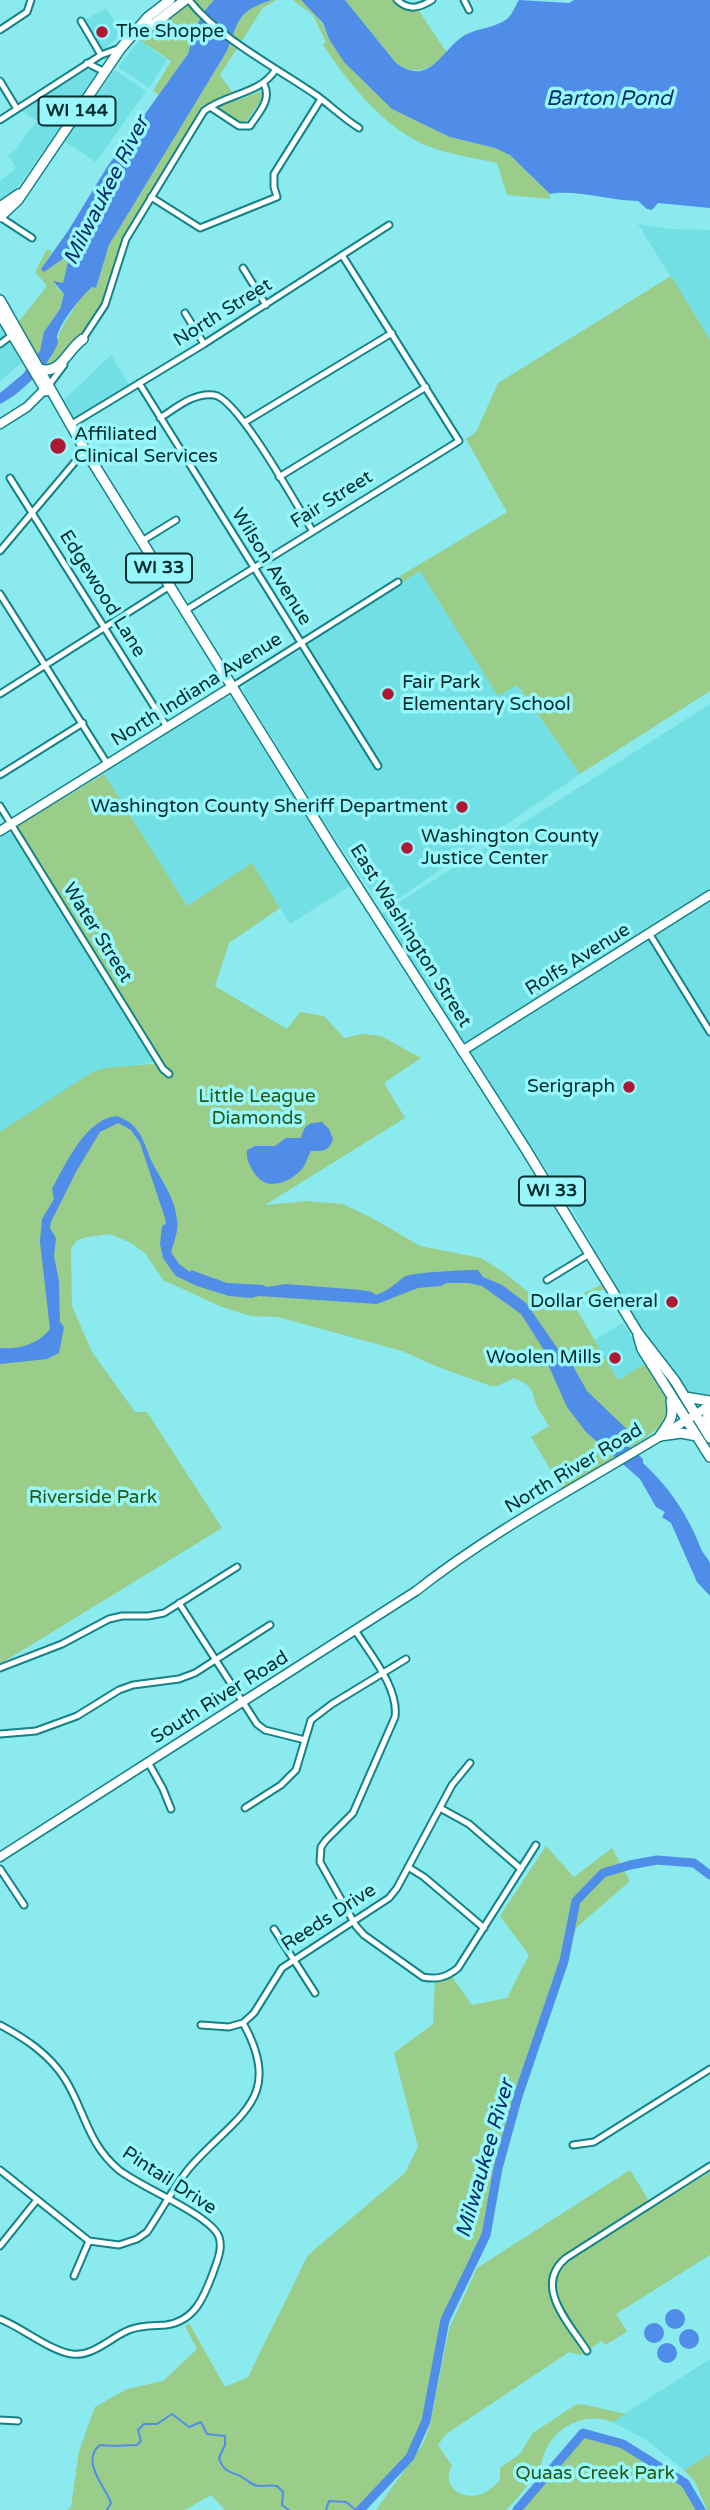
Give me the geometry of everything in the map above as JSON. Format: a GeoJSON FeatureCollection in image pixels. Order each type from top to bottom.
{"type":"FeatureCollection","features":[{"type":"Feature","properties":{"kind":"main road","name":"WI 144"},"geometry":{"type":"LineString","coordinates":[[0,217],[10,209],[23,191],[121,48],[148,17],[170,0]]}},
{"type":"Feature","properties":{"kind":"main road","name":"WI 144"},"geometry":{"type":"LineString","coordinates":[[134,34],[154,24],[187,0]]}},
{"type":"Feature","properties":{"kind":"main road","name":"WI 144"},"geometry":{"type":"LineString","coordinates":[[0,207],[23,191]]}},
{"type":"Feature","properties":{"kind":"main road","name":"WI 33"},"geometry":{"type":"LineString","coordinates":[[0,300],[23,347],[40,372]]}},
{"type":"Feature","properties":{"kind":"main road","name":"WI 33"},"geometry":{"type":"LineString","coordinates":[[0,314],[12,335],[23,347]]}},
{"type":"Feature","properties":{"kind":"main road"},"geometry":{"type":"LineString","coordinates":[[40,372],[55,369],[74,345],[83,339]]}},
{"type":"Feature","properties":{"kind":"main road","name":"East Washington Street"},"geometry":{"type":"LineString","coordinates":[[40,372],[67,427],[85,450]]}},
{"type":"Feature","properties":{"kind":"main road","name":"East Washington Street"},"geometry":{"type":"LineString","coordinates":[[47,387],[591,1253],[638,1334],[685,1397],[697,1436],[710,1457]]}},
{"type":"Feature","properties":{"kind":"main road","name":"East Washington Street"},"geometry":{"type":"LineString","coordinates":[[638,1334],[642,1349],[671,1395],[709,1437]]}},
{"type":"Feature","properties":{"kind":"main road"},"geometry":{"type":"LineString","coordinates":[[660,1436],[673,1414],[671,1395]]}},
{"type":"Feature","properties":{"kind":"main road"},"geometry":{"type":"LineString","coordinates":[[685,1397],[710,1405],[707,1418],[709,1437]]}},
{"type":"Feature","properties":{"kind":"main road"},"geometry":{"type":"LineString","coordinates":[[660,1436],[681,1433],[697,1436]]}},
{"type":"Feature","properties":{"kind":"street"},"geometry":{"type":"LineString","coordinates":[[187,0],[237,44],[321,99],[341,117],[359,128]]}},
{"type":"Feature","properties":{"kind":"street"},"geometry":{"type":"LineString","coordinates":[[397,0],[403,6],[412,8],[418,8],[432,0]]}},
{"type":"Feature","properties":{"kind":"street"},"geometry":{"type":"LineString","coordinates":[[464,0],[470,10]]}},
{"type":"Feature","properties":{"kind":"street"},"geometry":{"type":"LineString","coordinates":[[0,30],[27,12],[31,3]]}},
{"type":"Feature","properties":{"kind":"street"},"geometry":{"type":"LineString","coordinates":[[81,21],[101,55]]}},
{"type":"Feature","properties":{"kind":"street"},"geometry":{"type":"LineString","coordinates":[[0,120],[87,63],[121,48]]}},
{"type":"Feature","properties":{"kind":"street"},"geometry":{"type":"LineString","coordinates":[[87,63],[103,71]]}},
{"type":"Feature","properties":{"kind":"street"},"geometry":{"type":"LineString","coordinates":[[0,424],[27,407],[47,387],[83,339],[108,296],[126,239],[204,111],[264,84],[276,69]]}},
{"type":"Feature","properties":{"kind":"street"},"geometry":{"type":"LineString","coordinates":[[0,81],[17,108]]}},
{"type":"Feature","properties":{"kind":"street"},"geometry":{"type":"LineString","coordinates":[[210,107],[239,126],[250,126],[268,98],[264,84]]}},
{"type":"Feature","properties":{"kind":"street"},"geometry":{"type":"LineString","coordinates":[[151,197],[200,228],[277,197],[274,174],[321,99]]}},
{"type":"Feature","properties":{"kind":"street"},"geometry":{"type":"LineString","coordinates":[[0,217],[32,238]]}},
{"type":"Feature","properties":{"kind":"street","name":"North Street"},"geometry":{"type":"LineString","coordinates":[[72,424],[204,344],[389,225]]}},
{"type":"Feature","properties":{"kind":"street"},"geometry":{"type":"LineString","coordinates":[[279,477],[426,387],[342,255]]}},
{"type":"Feature","properties":{"kind":"street"},"geometry":{"type":"LineString","coordinates":[[243,268],[266,305]]}},
{"type":"Feature","properties":{"kind":"street"},"geometry":{"type":"LineString","coordinates":[[185,313],[204,344]]}},
{"type":"Feature","properties":{"kind":"street"},"geometry":{"type":"LineString","coordinates":[[245,422],[392,333]]}},
{"type":"Feature","properties":{"kind":"street"},"geometry":{"type":"LineString","coordinates":[[0,344],[12,335]]}},
{"type":"Feature","properties":{"kind":"street","name":"Wilson Avenue"},"geometry":{"type":"LineString","coordinates":[[139,383],[378,766]]}},
{"type":"Feature","properties":{"kind":"street","name":"Fair Street"},"geometry":{"type":"LineString","coordinates":[[186,610],[459,441],[426,387]]}},
{"type":"Feature","properties":{"kind":"street"},"geometry":{"type":"LineString","coordinates":[[160,418],[183,403],[204,394],[218,395],[230,403],[245,422],[312,530]]}},
{"type":"Feature","properties":{"kind":"street"},"geometry":{"type":"LineString","coordinates":[[0,551],[85,450]]}},
{"type":"Feature","properties":{"kind":"street","name":"Edgewood Lane"},"geometry":{"type":"LineString","coordinates":[[10,478],[167,727]]}},
{"type":"Feature","properties":{"kind":"street"},"geometry":{"type":"LineString","coordinates":[[142,541],[176,520]]}},
{"type":"Feature","properties":{"kind":"street","name":"North Indiana Avenue"},"geometry":{"type":"LineString","coordinates":[[0,831],[398,582]]}},
{"type":"Feature","properties":{"kind":"street"},"geometry":{"type":"LineString","coordinates":[[0,694],[170,586]]}},
{"type":"Feature","properties":{"kind":"street"},"geometry":{"type":"LineString","coordinates":[[0,594],[108,765]]}},
{"type":"Feature","properties":{"kind":"street"},"geometry":{"type":"LineString","coordinates":[[0,775],[83,723]]}},
{"type":"Feature","properties":{"kind":"street","name":"Water Street"},"geometry":{"type":"LineString","coordinates":[[0,806],[163,1069],[169,1074]]}},
{"type":"Feature","properties":{"kind":"street","name":"Rolfs Avenue"},"geometry":{"type":"LineString","coordinates":[[462,1051],[710,895]]}},
{"type":"Feature","properties":{"kind":"street"},"geometry":{"type":"LineString","coordinates":[[649,933],[710,1032]]}},
{"type":"Feature","properties":{"kind":"street"},"geometry":{"type":"LineString","coordinates":[[547,1280],[591,1253]]}},
{"type":"Feature","properties":{"kind":"street","name":"North River Road"},"geometry":{"type":"LineString","coordinates":[[454,1560],[710,1405]]}},
{"type":"Feature","properties":{"kind":"street","name":"South River Road"},"geometry":{"type":"LineString","coordinates":[[0,1857],[415,1591],[454,1560]]}},
{"type":"Feature","properties":{"kind":"street"},"geometry":{"type":"LineString","coordinates":[[0,1668],[62,1644],[108,1619],[164,1612],[237,1567]]}},
{"type":"Feature","properties":{"kind":"street"},"geometry":{"type":"LineString","coordinates":[[180,1603],[257,1724],[265,1730],[305,1740]]}},
{"type":"Feature","properties":{"kind":"street"},"geometry":{"type":"LineString","coordinates":[[0,1734],[36,1731],[57,1725],[119,1690],[133,1685],[179,1679],[217,1660],[270,1625]]}},
{"type":"Feature","properties":{"kind":"street"},"geometry":{"type":"LineString","coordinates":[[355,1630],[393,1693],[395,1717],[354,1813],[326,1840],[319,1855],[324,1872],[364,1935],[423,1977],[435,1979],[450,1974],[458,1968],[537,1845]]}},
{"type":"Feature","properties":{"kind":"street"},"geometry":{"type":"LineString","coordinates":[[245,1808],[281,1784],[296,1770],[311,1720],[332,1704],[406,1659]]}},
{"type":"Feature","properties":{"kind":"street"},"geometry":{"type":"LineString","coordinates":[[148,1762],[171,1809]]}},
{"type":"Feature","properties":{"kind":"street","name":"Reeds Drive"},"geometry":{"type":"LineString","coordinates":[[243,2023],[254,2013],[275,1976],[293,1959],[389,1898],[452,1785],[470,1763]]}},
{"type":"Feature","properties":{"kind":"street"},"geometry":{"type":"LineString","coordinates":[[440,1808],[470,1824],[521,1869]]}},
{"type":"Feature","properties":{"kind":"street"},"geometry":{"type":"LineString","coordinates":[[408,1867],[424,1877],[484,1928]]}},
{"type":"Feature","properties":{"kind":"street"},"geometry":{"type":"LineString","coordinates":[[0,1868],[24,1905]]}},
{"type":"Feature","properties":{"kind":"street"},"geometry":{"type":"LineString","coordinates":[[274,1929],[314,1993]]}},
{"type":"Feature","properties":{"kind":"street"},"geometry":{"type":"LineString","coordinates":[[0,2170],[36,2202],[89,2241],[119,2245],[137,2239],[147,2232],[191,2166],[244,2113],[257,2095],[261,2071],[258,2054],[243,2023],[222,2027],[201,2025]]}},
{"type":"Feature","properties":{"kind":"street","name":"Pintail Drive"},"geometry":{"type":"LineString","coordinates":[[0,2025],[23,2037],[45,2054],[65,2079],[87,2130],[104,2156],[135,2181],[210,2223],[219,2236],[220,2250],[204,2298],[184,2319],[170,2324],[133,2328],[84,2354],[72,2354],[0,2319]]}},
{"type":"Feature","properties":{"kind":"street"},"geometry":{"type":"LineString","coordinates":[[573,2145],[594,2142],[710,2069]]}},
{"type":"Feature","properties":{"kind":"street"},"geometry":{"type":"LineString","coordinates":[[587,2351],[553,2298],[551,2282],[555,2270],[566,2258],[710,2166]]}},
{"type":"Feature","properties":{"kind":"street"},"geometry":{"type":"LineString","coordinates":[[0,2246],[36,2202]]}},
{"type":"Feature","properties":{"kind":"street"},"geometry":{"type":"LineString","coordinates":[[74,2276],[89,2241]]}},
{"type":"Feature","properties":{"kind":"street"},"geometry":{"type":"LineString","coordinates":[[0,2420],[18,2421]]}},
{"type":"Feature","properties":{"kind":"shaded area"},"geometry":{"type":"Polygon","coordinates":[[[106,8],[122,33],[101,52],[83,21],[106,8]]]}},
{"type":"Feature","properties":{"kind":"shaded area"},"geometry":{"type":"Polygon","coordinates":[[[140,40],[167,60],[149,88],[118,67],[140,40]]]}},
{"type":"Feature","properties":{"kind":"shaded area"},"geometry":{"type":"Polygon","coordinates":[[[87,70],[95,70],[97,75],[15,191],[0,204],[0,181],[16,168],[8,155],[20,147],[18,145],[37,121],[22,111],[87,70]]]}},
{"type":"Feature","properties":{"kind":"shaded area"},"geometry":{"type":"Polygon","coordinates":[[[115,70],[146,91],[96,162],[64,141],[115,70]]]}},
{"type":"Feature","properties":{"kind":"shaded area"},"geometry":{"type":"Polygon","coordinates":[[[638,224],[669,229],[710,230],[710,340],[638,224]]]}},
{"type":"Feature","properties":{"kind":"shaded area"},"geometry":{"type":"Polygon","coordinates":[[[0,321],[24,360],[0,381],[0,321]]]}},
{"type":"Feature","properties":{"kind":"shaded area"},"geometry":{"type":"Polygon","coordinates":[[[111,355],[129,385],[75,419],[72,418],[62,402],[111,355]]]}},
{"type":"Feature","properties":{"kind":"shaded area"},"geometry":{"type":"Polygon","coordinates":[[[420,571],[498,696],[516,685],[580,774],[399,898],[386,901],[372,893],[243,691],[244,686],[272,666],[300,651],[377,771],[383,767],[308,646],[420,571]]]}},
{"type":"Feature","properties":{"kind":"shaded area"},"geometry":{"type":"Polygon","coordinates":[[[227,697],[235,700],[350,886],[290,924],[252,863],[187,906],[104,774],[118,762],[227,697]]]}},
{"type":"Feature","properties":{"kind":"shaded area"},"geometry":{"type":"Polygon","coordinates":[[[710,704],[710,1435],[638,1322],[561,1191],[376,917],[710,704]]]}},
{"type":"Feature","properties":{"kind":"shaded area"},"geometry":{"type":"Polygon","coordinates":[[[8,832],[13,835],[154,1062],[140,1064],[0,1132],[0,837],[8,832]]]}},
{"type":"Feature","properties":{"kind":"shaded area"},"geometry":{"type":"Polygon","coordinates":[[[623,1323],[647,1363],[618,1380],[594,1340],[623,1323]]]}},
{"type":"Feature","properties":{"kind":"shaded area"},"geometry":{"type":"Polygon","coordinates":[[[710,2359],[710,2454],[684,2470],[645,2439],[612,2422],[710,2359]]]}},
{"type":"Feature","properties":{"kind":"green space"},"geometry":{"type":"Polygon","coordinates":[[[192,0],[214,0],[193,34],[188,54],[159,95],[153,91],[171,61],[140,40],[192,0]]]}},
{"type":"Feature","properties":{"kind":"green space"},"geometry":{"type":"Polygon","coordinates":[[[276,0],[262,9],[220,75],[236,101],[262,91],[265,92],[264,97],[244,124],[210,103],[203,109],[124,236],[108,290],[94,318],[54,367],[43,365],[50,359],[59,333],[80,298],[92,287],[96,288],[109,245],[227,51],[241,18],[252,8],[276,0]]]}},
{"type":"Feature","properties":{"kind":"green space"},"geometry":{"type":"Polygon","coordinates":[[[293,0],[301,0],[310,9],[321,22],[329,39],[450,137],[495,148],[510,155],[550,194],[550,199],[507,195],[497,163],[433,148],[400,131],[357,91],[323,45],[326,42],[313,15],[293,0]]]}},
{"type":"Feature","properties":{"kind":"green space"},"geometry":{"type":"Polygon","coordinates":[[[345,0],[395,0],[406,8],[419,11],[447,53],[423,69],[410,70],[403,67],[396,63],[345,0]]]}},
{"type":"Feature","properties":{"kind":"green space"},"geometry":{"type":"Polygon","coordinates":[[[47,249],[52,252],[41,269],[64,257],[68,262],[63,283],[54,282],[64,294],[60,309],[44,332],[43,348],[36,356],[17,324],[47,286],[35,272],[47,249]]]}},
{"type":"Feature","properties":{"kind":"green space"},"geometry":{"type":"Polygon","coordinates":[[[671,276],[710,340],[710,691],[580,774],[517,685],[498,696],[420,571],[403,582],[400,576],[507,512],[466,439],[476,432],[498,383],[671,276]]]}},
{"type":"Feature","properties":{"kind":"green space","name":"Riverside Park"},"geometry":{"type":"Polygon","coordinates":[[[104,774],[187,906],[252,863],[280,908],[229,943],[215,986],[287,1029],[300,1012],[324,1016],[344,1038],[362,1034],[381,1036],[421,1058],[384,1083],[405,1118],[265,1205],[307,1201],[343,1204],[420,1246],[481,1258],[505,1273],[535,1298],[547,1294],[578,1296],[601,1285],[603,1289],[577,1310],[618,1380],[647,1363],[670,1406],[666,1422],[644,1439],[562,1489],[531,1437],[549,1426],[528,1385],[514,1378],[491,1386],[402,1351],[278,1317],[251,1316],[222,1307],[163,1280],[145,1253],[131,1243],[110,1234],[76,1241],[71,1249],[72,1306],[92,1352],[135,1412],[147,1412],[222,1528],[0,1664],[0,1132],[91,1073],[105,1068],[163,1063],[18,828],[104,774]]]}},
{"type":"Feature","properties":{"kind":"green space"},"geometry":{"type":"Polygon","coordinates":[[[546,1846],[574,1877],[612,1848],[630,1881],[577,1927],[531,2055],[486,2235],[445,2320],[433,2390],[419,2440],[410,2457],[360,2510],[225,2510],[211,2495],[185,2510],[67,2510],[71,2507],[79,2451],[95,2407],[127,2389],[163,2381],[197,2349],[185,2326],[189,2323],[225,2387],[248,2377],[308,2255],[405,2173],[418,2147],[394,2053],[433,2024],[435,1979],[450,1974],[472,2005],[507,1998],[529,1955],[500,1916],[546,1846]]]}},
{"type":"Feature","properties":{"kind":"green space"},"geometry":{"type":"Polygon","coordinates":[[[630,2170],[653,2207],[710,2172],[710,2255],[616,2314],[627,2331],[625,2333],[605,2345],[602,2341],[580,2355],[569,2352],[446,2434],[438,2445],[452,2466],[449,2474],[451,2486],[461,2494],[475,2496],[487,2491],[500,2480],[500,2468],[520,2454],[533,2433],[575,2405],[626,2414],[612,2422],[586,2419],[563,2429],[548,2446],[537,2472],[506,2510],[376,2510],[423,2444],[430,2425],[449,2329],[477,2268],[630,2170]]]}},
{"type":"Feature","properties":{"kind":"green space","name":"Quaas Creek Park"},"geometry":{"type":"Polygon","coordinates":[[[583,2433],[623,2444],[685,2483],[702,2510],[517,2510],[583,2433]]]}},
{"type":"Feature","properties":{"kind":"green space"},"geometry":{"type":"Polygon","coordinates":[[[710,2454],[710,2510],[707,2510],[695,2482],[684,2470],[710,2454]]]}},
{"type":"Feature","properties":{"kind":"water"},"geometry":{"type":"Polygon","coordinates":[[[214,0],[272,0],[252,8],[241,18],[227,51],[109,245],[96,288],[92,287],[87,291],[66,317],[57,337],[55,350],[42,368],[26,386],[0,404],[0,393],[23,374],[40,351],[44,332],[60,309],[64,294],[53,281],[63,283],[68,262],[64,258],[44,272],[41,269],[107,167],[188,54],[194,32],[214,0]]]}},
{"type":"Feature","properties":{"kind":"water","name":"Barton Pond"},"geometry":{"type":"Polygon","coordinates":[[[301,0],[345,0],[396,63],[408,70],[418,71],[435,64],[465,35],[507,19],[519,0],[569,3],[574,0],[710,0],[710,208],[658,203],[652,210],[638,201],[570,193],[550,194],[510,155],[495,148],[450,137],[392,109],[344,62],[329,39],[323,23],[301,0]]]}},
{"type":"Feature","properties":{"kind":"water"},"geometry":{"type":"Polygon","coordinates":[[[117,1116],[138,1131],[168,1192],[176,1212],[177,1224],[171,1252],[179,1264],[190,1272],[191,1270],[227,1283],[361,1290],[376,1295],[409,1275],[478,1270],[483,1277],[502,1285],[526,1303],[560,1352],[564,1350],[587,1391],[634,1436],[625,1443],[643,1459],[643,1463],[662,1482],[684,1513],[710,1563],[710,1596],[697,1582],[671,1523],[662,1517],[665,1512],[656,1507],[640,1479],[586,1432],[567,1407],[546,1360],[549,1358],[521,1314],[482,1286],[468,1283],[418,1288],[377,1304],[229,1296],[197,1286],[176,1276],[163,1258],[160,1244],[162,1226],[166,1224],[165,1218],[140,1143],[131,1130],[118,1123],[100,1132],[51,1222],[50,1228],[56,1238],[54,1256],[59,1281],[60,1322],[64,1327],[59,1353],[47,1359],[0,1364],[0,1348],[28,1345],[40,1339],[50,1329],[40,1242],[42,1219],[54,1199],[52,1189],[78,1144],[96,1125],[117,1116]]]}},
{"type":"Feature","properties":{"kind":"water"},"geometry":{"type":"Polygon","coordinates":[[[322,1122],[329,1129],[333,1139],[331,1143],[322,1151],[311,1151],[302,1169],[294,1176],[275,1184],[263,1181],[253,1171],[247,1150],[255,1146],[275,1146],[286,1138],[301,1138],[308,1125],[322,1122]]]}},
{"type":"Feature","properties":{"kind":"water"},"geometry":{"type":"Polygon","coordinates":[[[675,2309],[682,2312],[685,2319],[682,2326],[675,2329],[668,2326],[665,2319],[668,2312],[675,2309]]]}},
{"type":"Feature","properties":{"kind":"water"},"geometry":{"type":"Polygon","coordinates":[[[654,2323],[661,2326],[664,2333],[661,2340],[654,2343],[647,2340],[644,2333],[647,2326],[654,2323]]]}},
{"type":"Feature","properties":{"kind":"water"},"geometry":{"type":"Polygon","coordinates":[[[689,2329],[696,2332],[699,2339],[696,2346],[689,2349],[682,2346],[679,2339],[682,2332],[689,2329]]]}},
{"type":"Feature","properties":{"kind":"water"},"geometry":{"type":"Polygon","coordinates":[[[667,2343],[674,2346],[677,2353],[674,2360],[667,2363],[660,2360],[657,2353],[660,2346],[667,2343]]]}},
{"type":"Feature","properties":{"kind":"waterway","name":"Milwaukee River"},"geometry":{"type":"LineString","coordinates":[[167,1251],[171,1220]]}},
{"type":"Feature","properties":{"kind":"waterway","name":"Milwaukee River"},"geometry":{"type":"LineString","coordinates":[[360,2510],[410,2457],[426,2421],[445,2320],[486,2235],[498,2168],[518,2096],[564,1961],[576,1901],[603,1873],[630,1865],[657,1860],[694,1863],[710,1875]]}},
{"type":"Feature","properties":{"kind":"waterway"},"geometry":{"type":"LineString","coordinates":[[107,2510],[111,2503],[93,2466],[94,2451],[100,2445],[137,2445],[141,2441],[138,2430],[144,2424],[157,2424],[172,2414],[189,2427],[201,2422],[207,2434],[225,2436],[225,2445],[219,2458],[224,2468],[255,2485],[277,2486],[283,2492],[282,2505],[289,2510]]}},
{"type":"Feature","properties":{"kind":"waterway","name":"Milwaukee River"},"geometry":{"type":"LineString","coordinates":[[517,2510],[583,2433],[623,2444],[685,2483],[701,2510]]}},
{"type":"Feature","properties":{"kind":"waterway"},"geometry":{"type":"LineString","coordinates":[[326,2510],[329,2501],[346,2502],[356,2510]]}},
{"type":"Feature","properties":{"kind":"place","name":"The Shoppe"},"geometry":{"type":"Point","coordinates":[102,32]}},
{"type":"Feature","properties":{"kind":"place","name":"Affiliated Clinical Services"},"geometry":{"type":"Point","coordinates":[58,446]}},
{"type":"Feature","properties":{"kind":"place","name":"Fair Park Elementary School"},"geometry":{"type":"Point","coordinates":[388,694]}},
{"type":"Feature","properties":{"kind":"place","name":"Washington County Sheriff Department"},"geometry":{"type":"Point","coordinates":[462,807]}},
{"type":"Feature","properties":{"kind":"place","name":"Washington County Justice Center"},"geometry":{"type":"Point","coordinates":[407,848]}},
{"type":"Feature","properties":{"kind":"place","name":"Serigraph"},"geometry":{"type":"Point","coordinates":[629,1087]}},
{"type":"Feature","properties":{"kind":"place","name":"Dollar General"},"geometry":{"type":"Point","coordinates":[672,1302]}},
{"type":"Feature","properties":{"kind":"place","name":"Woolen Mills"},"geometry":{"type":"Point","coordinates":[615,1358]}},
{"type":"Feature","properties":{"kind":"park label","name":"Little League Diamonds"},"geometry":{"type":"Point","coordinates":[257,1108]}}]}
